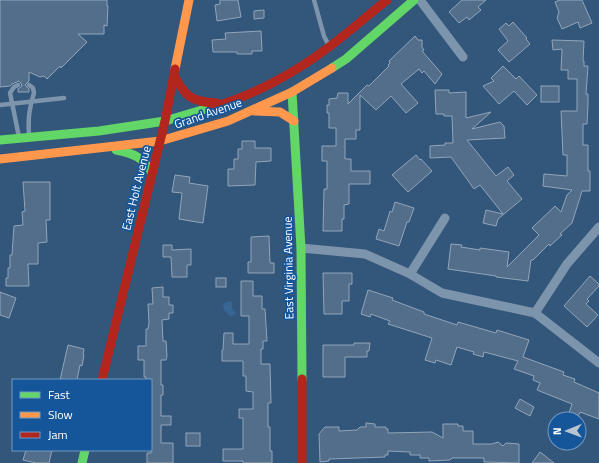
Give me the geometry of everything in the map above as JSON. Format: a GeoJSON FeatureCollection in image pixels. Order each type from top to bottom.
{"type":"FeatureCollection","features":[{"type":"Feature","properties":{"kind":"main road","name":"East Holt Avenue"},"geometry":{"type":"LineString","coordinates":[[102,379],[165,121],[189,0]]}},
{"type":"Feature","properties":{"kind":"main road","name":"Grand Avenue"},"geometry":{"type":"LineString","coordinates":[[0,140],[99,131],[165,121],[229,102],[291,72],[329,47],[387,0]]}},
{"type":"Feature","properties":{"kind":"main road","name":"Grand Avenue"},"geometry":{"type":"LineString","coordinates":[[0,159],[160,141],[228,121],[292,92],[346,59],[414,0]]}},
{"type":"Feature","properties":{"kind":"main road"},"geometry":{"type":"LineString","coordinates":[[174,75],[180,87],[189,98],[203,103],[229,102]]}},
{"type":"Feature","properties":{"kind":"main road","name":"East Virginia Avenue"},"geometry":{"type":"LineString","coordinates":[[292,92],[300,248],[302,463]]}},
{"type":"Feature","properties":{"kind":"main road"},"geometry":{"type":"LineString","coordinates":[[252,110],[280,112],[294,121]]}},
{"type":"Feature","properties":{"kind":"main road"},"geometry":{"type":"LineString","coordinates":[[104,148],[127,152],[142,158],[152,173]]}},
{"type":"Feature","properties":{"kind":"main road"},"geometry":{"type":"LineString","coordinates":[[82,463],[85,451]]}},
{"type":"Feature","properties":{"kind":"street"},"geometry":{"type":"LineString","coordinates":[[420,0],[463,57]]}},
{"type":"Feature","properties":{"kind":"street","name":"East Virginia Avenue"},"geometry":{"type":"LineString","coordinates":[[291,72],[292,92]]}},
{"type":"Feature","properties":{"kind":"street"},"geometry":{"type":"LineString","coordinates":[[410,274],[445,218]]}},
{"type":"Feature","properties":{"kind":"street"},"geometry":{"type":"LineString","coordinates":[[535,313],[567,264],[599,227]]}},
{"type":"Feature","properties":{"kind":"street"},"geometry":{"type":"LineString","coordinates":[[300,248],[365,254],[410,274],[442,293],[535,313],[599,363]]}},
{"type":"Feature","properties":{"kind":"lane"},"geometry":{"type":"LineString","coordinates":[[314,0],[324,36],[329,47]]}},
{"type":"Feature","properties":{"kind":"lane"},"geometry":{"type":"LineString","coordinates":[[18,84],[10,92],[19,138]]}},
{"type":"Feature","properties":{"kind":"lane"},"geometry":{"type":"LineString","coordinates":[[29,85],[33,88],[34,92],[30,102],[28,121],[29,137]]}},
{"type":"Feature","properties":{"kind":"lane"},"geometry":{"type":"LineString","coordinates":[[0,106],[12,103],[64,98]]}},
{"type":"Feature","properties":{"kind":"water"},"geometry":{"type":"Polygon","coordinates":[[[229,301],[232,302],[232,308],[236,313],[231,317],[224,310],[223,304],[229,301]]]}},
{"type":"Feature","properties":{"kind":"building"},"geometry":{"type":"Polygon","coordinates":[[[0,0],[107,0],[107,26],[104,25],[104,34],[78,34],[87,42],[61,68],[60,66],[47,79],[44,76],[40,77],[29,72],[29,81],[25,85],[29,89],[29,92],[18,92],[18,89],[22,86],[19,81],[10,86],[0,87],[0,0]]]}},
{"type":"Feature","properties":{"kind":"building"},"geometry":{"type":"Polygon","coordinates":[[[220,0],[238,0],[241,17],[217,21],[215,5],[220,4],[220,0]]]}},
{"type":"Feature","properties":{"kind":"building"},"geometry":{"type":"Polygon","coordinates":[[[462,0],[486,0],[478,7],[481,10],[469,20],[467,17],[459,23],[449,12],[462,0]]]}},
{"type":"Feature","properties":{"kind":"building"},"geometry":{"type":"Polygon","coordinates":[[[560,0],[582,0],[592,23],[580,28],[578,22],[562,29],[557,18],[559,12],[555,2],[560,0]]]}},
{"type":"Feature","properties":{"kind":"building"},"geometry":{"type":"Polygon","coordinates":[[[264,10],[264,18],[254,19],[254,11],[264,10]]]}},
{"type":"Feature","properties":{"kind":"building"},"geometry":{"type":"Polygon","coordinates":[[[513,22],[527,38],[526,39],[530,44],[509,62],[498,50],[508,41],[499,29],[506,23],[509,26],[513,22]]]}},
{"type":"Feature","properties":{"kind":"building"},"geometry":{"type":"Polygon","coordinates":[[[261,31],[262,51],[252,51],[252,54],[237,54],[237,52],[213,52],[212,40],[226,39],[225,33],[261,31]]]}},
{"type":"Feature","properties":{"kind":"building"},"geometry":{"type":"Polygon","coordinates":[[[415,36],[418,40],[422,40],[422,47],[424,50],[422,51],[442,74],[435,84],[424,71],[422,73],[419,69],[401,84],[418,103],[406,113],[391,96],[376,110],[360,95],[360,130],[356,130],[356,139],[345,139],[345,159],[351,159],[351,171],[370,171],[370,184],[349,184],[349,204],[344,205],[342,231],[323,231],[324,189],[327,189],[327,161],[322,161],[322,146],[336,146],[336,128],[329,128],[329,113],[327,113],[327,105],[329,105],[329,99],[337,98],[338,93],[348,93],[348,104],[389,66],[389,61],[415,36]]]}},
{"type":"Feature","properties":{"kind":"building"},"geometry":{"type":"Polygon","coordinates":[[[552,40],[584,41],[583,61],[584,66],[588,66],[586,94],[588,94],[588,105],[587,124],[583,124],[583,145],[588,145],[590,191],[582,191],[572,223],[560,234],[562,235],[550,246],[549,244],[533,260],[531,260],[528,281],[448,269],[451,244],[462,245],[461,247],[480,250],[480,248],[509,252],[507,267],[539,235],[532,228],[555,206],[561,212],[567,195],[572,190],[543,186],[544,174],[567,176],[567,155],[563,155],[561,111],[577,111],[577,79],[568,79],[568,70],[561,70],[562,49],[553,50],[552,40]]]}},
{"type":"Feature","properties":{"kind":"building"},"geometry":{"type":"Polygon","coordinates":[[[503,66],[516,79],[519,76],[537,95],[527,105],[514,91],[499,104],[483,86],[494,81],[491,78],[503,66]]]}},
{"type":"Feature","properties":{"kind":"building"},"geometry":{"type":"Polygon","coordinates":[[[541,86],[559,86],[559,102],[541,102],[541,86]]]}},
{"type":"Feature","properties":{"kind":"building"},"geometry":{"type":"Polygon","coordinates":[[[435,90],[449,90],[449,93],[466,92],[466,118],[491,112],[472,129],[500,122],[504,126],[505,138],[467,140],[496,176],[508,167],[514,175],[507,181],[522,199],[498,219],[496,226],[483,223],[486,210],[503,214],[480,185],[474,189],[451,157],[430,158],[430,146],[453,143],[452,116],[436,114],[435,90]]]}},
{"type":"Feature","properties":{"kind":"building"},"geometry":{"type":"Polygon","coordinates":[[[242,141],[255,141],[255,148],[271,148],[271,161],[256,162],[255,185],[228,186],[228,169],[234,169],[234,159],[238,159],[238,149],[242,149],[242,141]]]}},
{"type":"Feature","properties":{"kind":"building"},"geometry":{"type":"Polygon","coordinates":[[[416,155],[432,171],[408,192],[392,175],[416,155]]]}},
{"type":"Feature","properties":{"kind":"building"},"geometry":{"type":"Polygon","coordinates":[[[175,175],[190,177],[189,183],[208,186],[203,223],[179,219],[182,193],[172,192],[175,175]]]}},
{"type":"Feature","properties":{"kind":"building"},"geometry":{"type":"Polygon","coordinates":[[[23,182],[50,182],[50,220],[46,220],[47,242],[38,243],[38,264],[28,264],[29,286],[6,286],[8,268],[10,268],[10,255],[12,255],[14,226],[23,225],[22,212],[25,211],[23,182]]]}},
{"type":"Feature","properties":{"kind":"building"},"geometry":{"type":"Polygon","coordinates":[[[395,202],[414,208],[409,222],[407,222],[399,246],[376,239],[379,229],[384,231],[390,211],[392,212],[395,202]]]}},
{"type":"Feature","properties":{"kind":"building"},"geometry":{"type":"Polygon","coordinates":[[[269,236],[270,263],[274,263],[274,273],[248,273],[248,262],[251,262],[251,237],[269,236]]]}},
{"type":"Feature","properties":{"kind":"building"},"geometry":{"type":"Polygon","coordinates":[[[163,245],[172,245],[172,250],[191,249],[191,265],[187,265],[187,277],[172,277],[171,257],[163,257],[163,245]]]}},
{"type":"Feature","properties":{"kind":"building"},"geometry":{"type":"Polygon","coordinates":[[[323,273],[352,273],[352,284],[349,284],[349,301],[342,301],[342,314],[324,314],[323,273]]]}},
{"type":"Feature","properties":{"kind":"building"},"geometry":{"type":"Polygon","coordinates":[[[590,276],[599,284],[599,286],[587,299],[589,301],[586,304],[598,315],[587,327],[564,306],[590,276]]]}},
{"type":"Feature","properties":{"kind":"building"},"geometry":{"type":"Polygon","coordinates":[[[216,278],[226,278],[226,287],[216,287],[216,278]]]}},
{"type":"Feature","properties":{"kind":"building"},"geometry":{"type":"Polygon","coordinates":[[[241,281],[253,281],[253,296],[262,296],[262,309],[265,309],[267,341],[263,341],[263,349],[261,349],[261,364],[270,364],[271,403],[268,403],[268,427],[270,427],[270,451],[272,451],[272,463],[223,461],[223,449],[243,449],[243,418],[239,418],[239,409],[253,409],[253,392],[246,391],[246,376],[243,376],[243,361],[222,361],[224,333],[233,333],[233,344],[249,344],[249,316],[241,316],[241,281]]]}},
{"type":"Feature","properties":{"kind":"building"},"geometry":{"type":"Polygon","coordinates":[[[163,287],[163,297],[169,297],[169,305],[173,305],[173,313],[169,313],[169,319],[162,320],[163,341],[166,341],[167,356],[166,360],[161,360],[161,385],[163,385],[163,395],[161,395],[161,416],[171,416],[171,425],[161,425],[161,443],[173,443],[173,463],[147,463],[147,453],[151,453],[152,451],[152,379],[146,379],[146,377],[144,377],[144,360],[138,360],[138,346],[146,346],[146,329],[148,329],[149,323],[148,304],[153,304],[152,288],[163,287]]]}},
{"type":"Feature","properties":{"kind":"building"},"geometry":{"type":"Polygon","coordinates":[[[368,290],[393,298],[392,300],[424,312],[424,314],[457,325],[458,322],[496,333],[497,330],[529,340],[523,357],[564,372],[563,375],[575,379],[574,382],[599,393],[599,419],[587,415],[587,411],[570,411],[572,404],[537,390],[540,383],[533,380],[534,376],[514,369],[518,361],[484,352],[483,357],[473,354],[474,352],[457,347],[451,365],[436,360],[435,363],[425,360],[432,338],[388,324],[390,321],[371,314],[370,317],[361,314],[368,290]]]}},
{"type":"Feature","properties":{"kind":"building"},"geometry":{"type":"Polygon","coordinates":[[[0,292],[16,298],[9,318],[0,315],[0,292]]]}},
{"type":"Feature","properties":{"kind":"building"},"geometry":{"type":"Polygon","coordinates":[[[354,343],[370,343],[369,351],[367,351],[367,357],[345,357],[345,377],[323,377],[323,345],[354,345],[354,343]]]}},
{"type":"Feature","properties":{"kind":"building"},"geometry":{"type":"Polygon","coordinates":[[[68,345],[84,349],[82,366],[80,365],[77,379],[60,379],[68,345]]]}},
{"type":"Feature","properties":{"kind":"building"},"geometry":{"type":"Polygon","coordinates":[[[520,399],[534,407],[530,416],[515,408],[520,399]]]}},
{"type":"Feature","properties":{"kind":"building"},"geometry":{"type":"Polygon","coordinates":[[[366,423],[375,424],[375,427],[386,427],[386,429],[388,429],[388,433],[432,432],[443,438],[443,424],[458,424],[458,426],[463,426],[463,431],[473,431],[473,444],[492,444],[498,442],[503,446],[506,443],[519,444],[519,463],[484,462],[484,458],[452,458],[450,460],[429,461],[429,458],[420,458],[420,455],[410,455],[410,452],[388,451],[388,455],[385,455],[385,457],[329,459],[329,461],[320,462],[319,434],[325,427],[339,427],[339,431],[357,430],[360,427],[366,427],[366,423]]]}},
{"type":"Feature","properties":{"kind":"building"},"geometry":{"type":"Polygon","coordinates":[[[186,433],[200,433],[200,446],[186,446],[186,433]]]}},
{"type":"Feature","properties":{"kind":"building"},"geometry":{"type":"Polygon","coordinates":[[[26,451],[52,451],[49,463],[36,463],[23,460],[26,451]]]}},
{"type":"Feature","properties":{"kind":"building"},"geometry":{"type":"Polygon","coordinates":[[[540,452],[554,463],[532,463],[540,452]]]}},
{"type":"Feature","properties":{"kind":"traffic: fast"},"geometry":{"type":"LineString","coordinates":[[332,68],[346,59],[414,0]]}},
{"type":"Feature","properties":{"kind":"traffic: fast"},"geometry":{"type":"LineString","coordinates":[[292,92],[301,248],[302,379]]}},
{"type":"Feature","properties":{"kind":"traffic: fast"},"geometry":{"type":"LineString","coordinates":[[0,140],[99,131],[165,121],[212,107]]}},
{"type":"Feature","properties":{"kind":"traffic: fast"},"geometry":{"type":"LineString","coordinates":[[116,150],[128,153],[142,160],[152,173]]}},
{"type":"Feature","properties":{"kind":"traffic: fast"},"geometry":{"type":"LineString","coordinates":[[82,463],[85,451]]}},
{"type":"Feature","properties":{"kind":"traffic: slow"},"geometry":{"type":"LineString","coordinates":[[175,69],[189,0]]}},
{"type":"Feature","properties":{"kind":"traffic: slow"},"geometry":{"type":"LineString","coordinates":[[0,159],[160,141],[228,121],[292,92],[332,68]]}},
{"type":"Feature","properties":{"kind":"traffic: slow"},"geometry":{"type":"LineString","coordinates":[[254,111],[280,112],[294,121]]}},
{"type":"Feature","properties":{"kind":"traffic: jam"},"geometry":{"type":"LineString","coordinates":[[212,107],[258,90],[303,65],[336,41],[387,0]]}},
{"type":"Feature","properties":{"kind":"traffic: jam"},"geometry":{"type":"LineString","coordinates":[[102,379],[165,121],[175,69]]}},
{"type":"Feature","properties":{"kind":"traffic: jam"},"geometry":{"type":"LineString","coordinates":[[174,75],[182,89],[190,97],[195,100],[217,103]]}},
{"type":"Feature","properties":{"kind":"traffic: jam"},"geometry":{"type":"LineString","coordinates":[[302,379],[302,463]]}}]}
